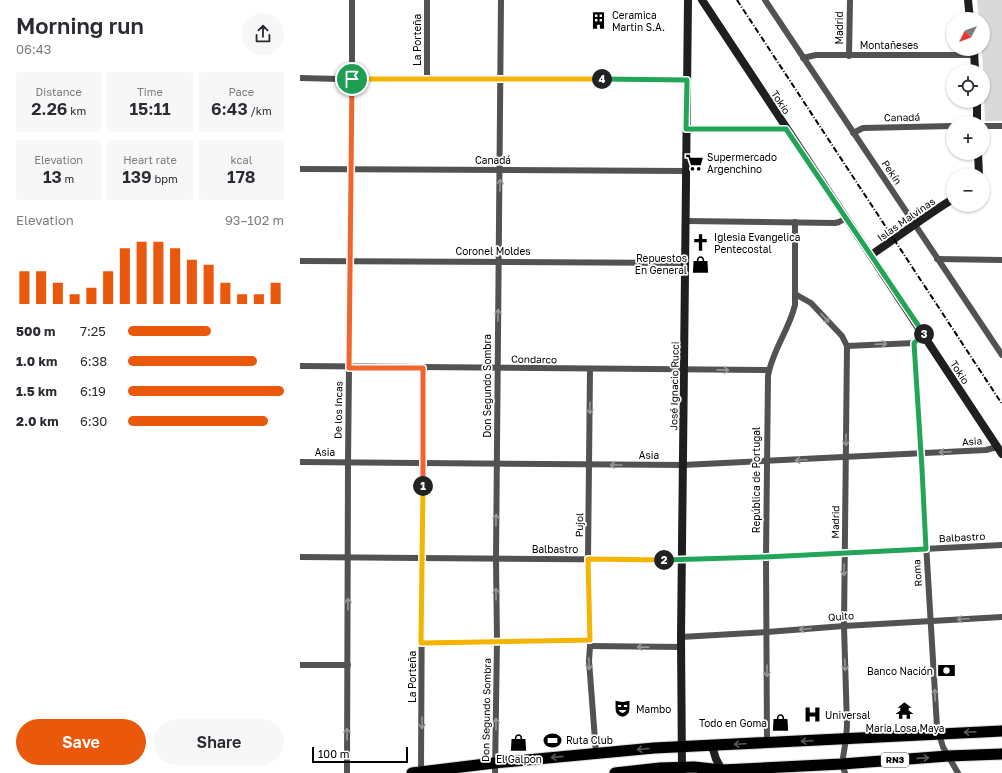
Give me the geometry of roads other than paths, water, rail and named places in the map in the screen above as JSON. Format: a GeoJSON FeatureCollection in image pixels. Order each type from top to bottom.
{"type":"FeatureCollection","features":[{"type":"Feature","properties":{"kind":"highway"},"geometry":{"type":"LineString","coordinates":[[416,772],[495,768],[596,753],[682,746],[712,746],[1002,731]]}},
{"type":"Feature","properties":{"kind":"highway","name":"RN3"},"geometry":{"type":"LineString","coordinates":[[615,773],[682,770],[723,771],[843,768],[948,756],[1002,754]]}},
{"type":"Feature","properties":{"kind":"street","name":"De los Incas"},"geometry":{"type":"LineString","coordinates":[[347,773],[349,261],[352,0]]}},
{"type":"Feature","properties":{"kind":"street","name":"La Porteña"},"geometry":{"type":"LineString","coordinates":[[427,0],[427,79]]}},
{"type":"Feature","properties":{"kind":"street","name":"Don Segundo Sombra"},"geometry":{"type":"LineString","coordinates":[[495,768],[501,0]]}},
{"type":"Feature","properties":{"kind":"street","name":"Pekín"},"geometry":{"type":"LineString","coordinates":[[765,0],[1001,353]]}},
{"type":"Feature","properties":{"kind":"street","name":"Madrid"},"geometry":{"type":"LineString","coordinates":[[849,56],[850,0]]}},
{"type":"Feature","properties":{"kind":"street"},"geometry":{"type":"LineString","coordinates":[[968,0],[969,12]]}},
{"type":"Feature","properties":{"kind":"street","name":"Tokio"},"geometry":{"type":"LineString","coordinates":[[702,1],[870,256],[924,334],[1000,451]]}},
{"type":"Feature","properties":{"kind":"street","name":"José Ignacio Rucci"},"geometry":{"type":"LineString","coordinates":[[682,770],[682,560],[686,263],[685,171],[690,2]]}},
{"type":"Feature","properties":{"kind":"street","name":"Montañeses"},"geometry":{"type":"LineString","coordinates":[[803,58],[816,55],[849,56],[946,53]]}},
{"type":"Feature","properties":{"kind":"street"},"geometry":{"type":"LineString","coordinates":[[300,78],[687,80]]}},
{"type":"Feature","properties":{"kind":"street","name":"Canadá"},"geometry":{"type":"LineString","coordinates":[[853,133],[863,128],[946,126]]}},
{"type":"Feature","properties":{"kind":"street"},"geometry":{"type":"LineString","coordinates":[[990,126],[1002,126]]}},
{"type":"Feature","properties":{"kind":"street"},"geometry":{"type":"LineString","coordinates":[[686,129],[786,129]]}},
{"type":"Feature","properties":{"kind":"street","name":"Canadá"},"geometry":{"type":"LineString","coordinates":[[300,169],[685,171]]}},
{"type":"Feature","properties":{"kind":"street","name":"Islas Malvinas"},"geometry":{"type":"LineString","coordinates":[[870,256],[915,225],[928,214],[946,203]]}},
{"type":"Feature","properties":{"kind":"street"},"geometry":{"type":"LineString","coordinates":[[686,221],[839,222],[846,218]]}},
{"type":"Feature","properties":{"kind":"street","name":"República de Portugal"},"geometry":{"type":"LineString","coordinates":[[768,743],[766,462],[769,370],[795,305],[795,222]]}},
{"type":"Feature","properties":{"kind":"street"},"geometry":{"type":"LineString","coordinates":[[937,259],[1002,260]]}},
{"type":"Feature","properties":{"kind":"street","name":"Coronel Moldes"},"geometry":{"type":"LineString","coordinates":[[300,261],[686,263]]}},
{"type":"Feature","properties":{"kind":"street"},"geometry":{"type":"LineString","coordinates":[[795,294],[811,304],[842,336],[847,346],[914,343],[924,334]]}},
{"type":"Feature","properties":{"kind":"street","name":"Roma"},"geometry":{"type":"LineString","coordinates":[[914,343],[939,734],[948,756],[958,773]]}},
{"type":"Feature","properties":{"kind":"street","name":"Madrid"},"geometry":{"type":"LineString","coordinates":[[843,768],[846,739],[844,553],[847,346]]}},
{"type":"Feature","properties":{"kind":"street","name":"Condarco"},"geometry":{"type":"LineString","coordinates":[[300,366],[349,368],[769,370]]}},
{"type":"Feature","properties":{"kind":"street","name":"La Porteña"},"geometry":{"type":"LineString","coordinates":[[416,772],[423,558],[423,368]]}},
{"type":"Feature","properties":{"kind":"street","name":"Pujol"},"geometry":{"type":"LineString","coordinates":[[590,370],[588,559],[589,661],[596,753]]}},
{"type":"Feature","properties":{"kind":"street","name":"Asia"},"geometry":{"type":"LineString","coordinates":[[300,462],[423,462],[683,466],[986,450],[1000,451]]}},
{"type":"Feature","properties":{"kind":"street","name":"Balbastro"},"geometry":{"type":"LineString","coordinates":[[300,557],[682,560],[1002,545]]}},
{"type":"Feature","properties":{"kind":"street","name":"Quito"},"geometry":{"type":"LineString","coordinates":[[682,637],[1002,617]]}},
{"type":"Feature","properties":{"kind":"street"},"geometry":{"type":"LineString","coordinates":[[421,643],[497,641],[682,647]]}},
{"type":"Feature","properties":{"kind":"street"},"geometry":{"type":"LineString","coordinates":[[300,665],[348,665]]}},
{"type":"Feature","properties":{"kind":"street"},"geometry":{"type":"LineString","coordinates":[[712,746],[713,752],[723,771]]}},
{"type":"Feature","properties":{"kind":"railway"},"geometry":{"type":"LineString","coordinates":[[737,0],[1002,404]]}},
{"type":"Feature","properties":{"kind":"place","name":"Ceramica Martin S.A."},"geometry":{"type":"Point","coordinates":[599,21]}},
{"type":"Feature","properties":{"kind":"place","name":"Supermercado Argenchino"},"geometry":{"type":"Point","coordinates":[694,163]}},
{"type":"Feature","properties":{"kind":"place","name":"Iglesia Evangelica Pentecostal"},"geometry":{"type":"Point","coordinates":[701,243]}},
{"type":"Feature","properties":{"kind":"place","name":"Repuestos En General"},"geometry":{"type":"Point","coordinates":[700,264]}},
{"type":"Feature","properties":{"kind":"place","name":"Banco Nación"},"geometry":{"type":"Point","coordinates":[946,671]}},
{"type":"Feature","properties":{"kind":"place","name":"Mambo"},"geometry":{"type":"Point","coordinates":[623,709]}},
{"type":"Feature","properties":{"kind":"place","name":"Maria Losa Maya"},"geometry":{"type":"Point","coordinates":[905,711]}},
{"type":"Feature","properties":{"kind":"place","name":"Universal"},"geometry":{"type":"Point","coordinates":[812,715]}},
{"type":"Feature","properties":{"kind":"place","name":"Todo en Goma"},"geometry":{"type":"Point","coordinates":[780,723]}},
{"type":"Feature","properties":{"kind":"place","name":"Ruta Club"},"geometry":{"type":"Point","coordinates":[553,740]}},
{"type":"Feature","properties":{"kind":"place","name":"El Galpon"},"geometry":{"type":"Point","coordinates":[519,742]}}]}
